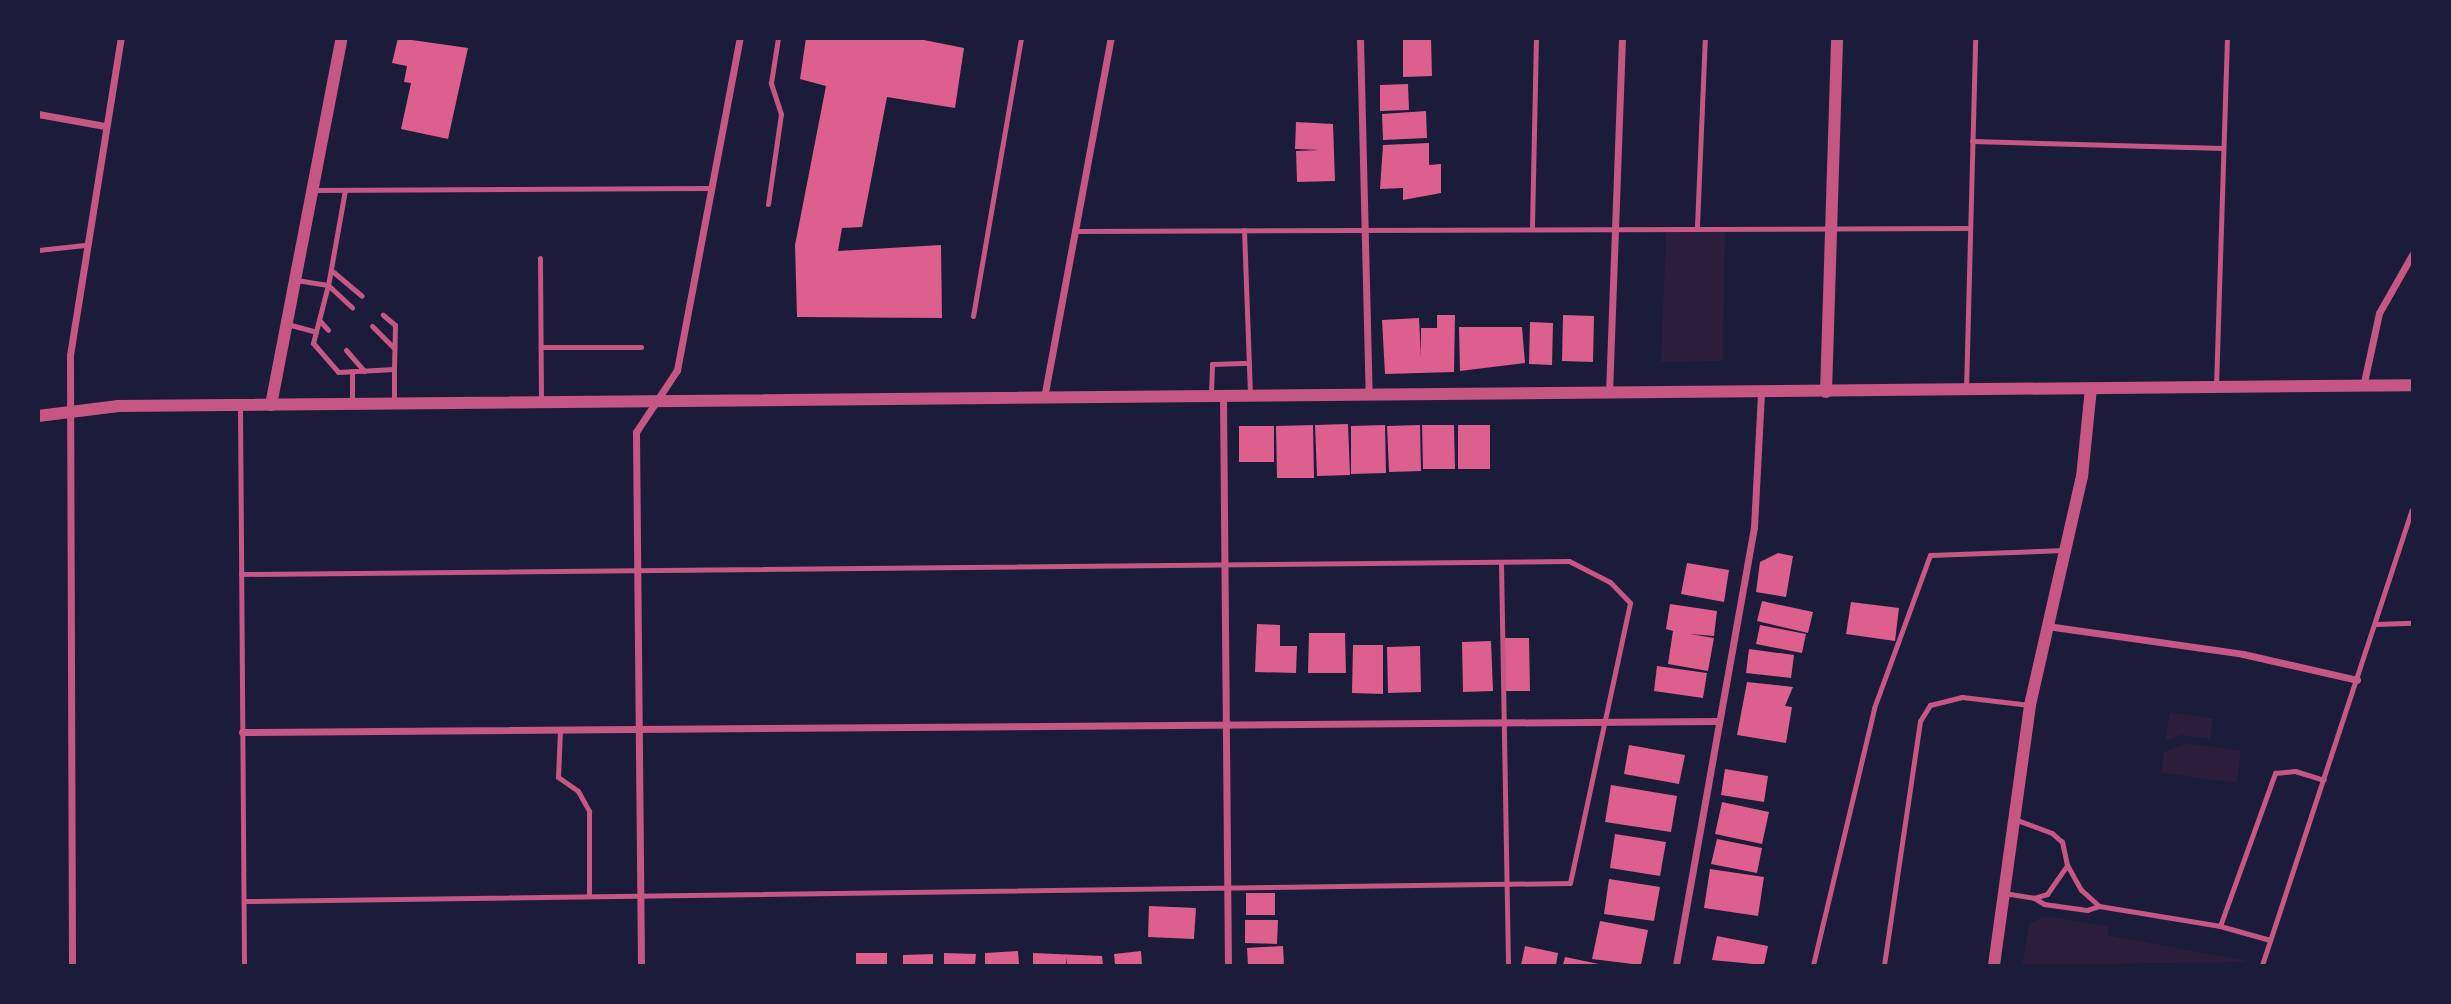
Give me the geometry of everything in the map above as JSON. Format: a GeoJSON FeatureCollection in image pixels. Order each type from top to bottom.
{"type":"FeatureCollection","features":[{"type":"Feature","properties":{"kind":"street"},"geometry":{"type":"LineString","coordinates":[[72,965],[68,411],[71,355],[85,246],[121,38]]}},
{"type":"Feature","properties":{"kind":"street"},"geometry":{"type":"LineString","coordinates":[[271,405],[342,38]]}},
{"type":"Feature","properties":{"kind":"street"},"geometry":{"type":"LineString","coordinates":[[642,965],[636,432],[677,370],[740,38]]}},
{"type":"Feature","properties":{"kind":"street"},"geometry":{"type":"LineString","coordinates":[[1044,398],[1111,38]]}},
{"type":"Feature","properties":{"kind":"street"},"geometry":{"type":"LineString","coordinates":[[1360,38],[1369,396]]}},
{"type":"Feature","properties":{"kind":"street"},"geometry":{"type":"LineString","coordinates":[[1609,393],[1622,38]]}},
{"type":"Feature","properties":{"kind":"street"},"geometry":{"type":"LineString","coordinates":[[1826,392],[1829,226],[1837,38]]}},
{"type":"Feature","properties":{"kind":"street"},"geometry":{"type":"LineString","coordinates":[[38,114],[106,126]]}},
{"type":"Feature","properties":{"kind":"street"},"geometry":{"type":"LineString","coordinates":[[2363,387],[2379,313],[2413,255]]}},
{"type":"Feature","properties":{"kind":"street"},"geometry":{"type":"LineString","coordinates":[[38,416],[68,411],[541,401],[2413,386]]}},
{"type":"Feature","properties":{"kind":"street"},"geometry":{"type":"LineString","coordinates":[[1994,965],[2030,705],[2087,447],[2091,388]]}},
{"type":"Feature","properties":{"kind":"street"},"geometry":{"type":"LineString","coordinates":[[1676,965],[1717,721],[1754,527],[1761,393]]}},
{"type":"Feature","properties":{"kind":"street"},"geometry":{"type":"LineString","coordinates":[[1217,397],[1224,565],[1228,965]]}},
{"type":"Feature","properties":{"kind":"street"},"geometry":{"type":"LineString","coordinates":[[2047,626],[2243,654],[2357,680]]}},
{"type":"Feature","properties":{"kind":"street"},"geometry":{"type":"LineString","coordinates":[[242,732],[1717,721]]}},
{"type":"Feature","properties":{"kind":"lane"},"geometry":{"type":"LineString","coordinates":[[768,204],[781,114],[771,83],[778,38]]}},
{"type":"Feature","properties":{"kind":"lane"},"geometry":{"type":"LineString","coordinates":[[974,316],[1021,38]]}},
{"type":"Feature","properties":{"kind":"lane"},"geometry":{"type":"LineString","coordinates":[[1532,227],[1536,38]]}},
{"type":"Feature","properties":{"kind":"lane"},"geometry":{"type":"LineString","coordinates":[[1697,226],[1705,38]]}},
{"type":"Feature","properties":{"kind":"lane"},"geometry":{"type":"LineString","coordinates":[[1966,390],[1968,228],[1975,38]]}},
{"type":"Feature","properties":{"kind":"lane"},"geometry":{"type":"LineString","coordinates":[[2216,387],[2227,38]]}},
{"type":"Feature","properties":{"kind":"lane"},"geometry":{"type":"LineString","coordinates":[[1972,141],[2224,148]]}},
{"type":"Feature","properties":{"kind":"lane"},"geometry":{"type":"LineString","coordinates":[[313,190],[712,188]]}},
{"type":"Feature","properties":{"kind":"lane"},"geometry":{"type":"LineString","coordinates":[[345,190],[328,285],[313,343],[338,372],[394,369]]}},
{"type":"Feature","properties":{"kind":"lane"},"geometry":{"type":"LineString","coordinates":[[1074,231],[1697,226],[1968,228]]}},
{"type":"Feature","properties":{"kind":"lane"},"geometry":{"type":"LineString","coordinates":[[1244,230],[1250,397]]}},
{"type":"Feature","properties":{"kind":"lane"},"geometry":{"type":"LineString","coordinates":[[38,250],[85,246]]}},
{"type":"Feature","properties":{"kind":"lane"},"geometry":{"type":"LineString","coordinates":[[540,258],[541,401]]}},
{"type":"Feature","properties":{"kind":"lane"},"geometry":{"type":"LineString","coordinates":[[331,270],[362,296]]}},
{"type":"Feature","properties":{"kind":"lane"},"geometry":{"type":"LineString","coordinates":[[296,280],[328,285],[352,307]]}},
{"type":"Feature","properties":{"kind":"lane"},"geometry":{"type":"LineString","coordinates":[[383,315],[395,325],[394,404]]}},
{"type":"Feature","properties":{"kind":"lane"},"geometry":{"type":"LineString","coordinates":[[320,321],[328,330]]}},
{"type":"Feature","properties":{"kind":"lane"},"geometry":{"type":"LineString","coordinates":[[287,324],[316,332]]}},
{"type":"Feature","properties":{"kind":"lane"},"geometry":{"type":"LineString","coordinates":[[372,326],[394,348]]}},
{"type":"Feature","properties":{"kind":"lane"},"geometry":{"type":"LineString","coordinates":[[541,347],[641,347]]}},
{"type":"Feature","properties":{"kind":"lane"},"geometry":{"type":"LineString","coordinates":[[346,350],[364,371]]}},
{"type":"Feature","properties":{"kind":"lane"},"geometry":{"type":"LineString","coordinates":[[1217,397],[1212,364],[1249,363]]}},
{"type":"Feature","properties":{"kind":"lane"},"geometry":{"type":"LineString","coordinates":[[352,371],[352,404]]}},
{"type":"Feature","properties":{"kind":"lane"},"geometry":{"type":"LineString","coordinates":[[240,406],[244,965]]}},
{"type":"Feature","properties":{"kind":"lane"},"geometry":{"type":"LineString","coordinates":[[2262,965],[2413,510]]}},
{"type":"Feature","properties":{"kind":"lane"},"geometry":{"type":"LineString","coordinates":[[1813,965],[1874,708],[1930,555],[2065,550]]}},
{"type":"Feature","properties":{"kind":"lane"},"geometry":{"type":"LineString","coordinates":[[242,574],[638,568],[1569,561],[1610,582],[1630,603],[1607,722],[1570,883],[1509,887],[641,894],[244,901]]}},
{"type":"Feature","properties":{"kind":"lane"},"geometry":{"type":"LineString","coordinates":[[1501,563],[1509,887],[1508,965]]}},
{"type":"Feature","properties":{"kind":"lane"},"geometry":{"type":"LineString","coordinates":[[2376,624],[2413,623]]}},
{"type":"Feature","properties":{"kind":"lane"},"geometry":{"type":"LineString","coordinates":[[1884,965],[1920,721],[1930,705],[1962,696],[2030,705]]}},
{"type":"Feature","properties":{"kind":"lane"},"geometry":{"type":"LineString","coordinates":[[560,730],[558,776],[578,791],[589,811],[589,895]]}},
{"type":"Feature","properties":{"kind":"lane"},"geometry":{"type":"LineString","coordinates":[[2220,926],[2275,774],[2295,771],[2324,780]]}},
{"type":"Feature","properties":{"kind":"lane"},"geometry":{"type":"LineString","coordinates":[[2014,820],[2052,833],[2062,842],[2067,865],[2081,890],[2099,906]]}},
{"type":"Feature","properties":{"kind":"lane"},"geometry":{"type":"LineString","coordinates":[[2034,898],[2047,894],[2067,865]]}},
{"type":"Feature","properties":{"kind":"lane"},"geometry":{"type":"LineString","coordinates":[[2004,893],[2034,898],[2044,904],[2087,910],[2099,906],[2220,926],[2270,940]]}},
{"type":"Feature","properties":{"kind":"shaded area"},"geometry":{"type":"Polygon","coordinates":[[[1666,230],[1725,230],[1723,361],[1661,362],[1666,230]]]}},
{"type":"Feature","properties":{"kind":"shaded area"},"geometry":{"type":"Polygon","coordinates":[[[2170,712],[2213,719],[2210,739],[2182,735],[2165,741],[2170,712]]]}},
{"type":"Feature","properties":{"kind":"shaded area"},"geometry":{"type":"Polygon","coordinates":[[[2185,743],[2241,751],[2237,783],[2161,773],[2164,752],[2185,743]]]}},
{"type":"Feature","properties":{"kind":"shaded area"},"geometry":{"type":"Polygon","coordinates":[[[2044,916],[2108,926],[2108,935],[2251,962],[2022,965],[2029,924],[2044,916]]]}},
{"type":"Feature","properties":{"kind":"building"},"geometry":{"type":"Polygon","coordinates":[[[398,38],[468,48],[448,139],[401,129],[411,83],[404,82],[407,66],[392,63],[398,38]]]}},
{"type":"Feature","properties":{"kind":"building"},"geometry":{"type":"Polygon","coordinates":[[[806,38],[914,38],[964,48],[955,108],[887,97],[862,227],[842,228],[838,251],[941,245],[942,318],[797,317],[795,245],[826,86],[800,79],[806,38]]]}},
{"type":"Feature","properties":{"kind":"building"},"geometry":{"type":"Polygon","coordinates":[[[1403,38],[1431,38],[1432,76],[1403,77],[1403,38]]]}},
{"type":"Feature","properties":{"kind":"building"},"geometry":{"type":"Polygon","coordinates":[[[1408,84],[1409,110],[1380,111],[1380,85],[1408,84]]]}},
{"type":"Feature","properties":{"kind":"building"},"geometry":{"type":"Polygon","coordinates":[[[1426,111],[1427,138],[1383,140],[1382,114],[1426,111]]]}},
{"type":"Feature","properties":{"kind":"building"},"geometry":{"type":"Polygon","coordinates":[[[1296,122],[1333,124],[1335,181],[1297,182],[1296,151],[1320,150],[1295,149],[1296,122]]]}},
{"type":"Feature","properties":{"kind":"building"},"geometry":{"type":"Polygon","coordinates":[[[1429,143],[1429,165],[1441,164],[1441,193],[1403,200],[1403,188],[1380,189],[1383,145],[1429,143]]]}},
{"type":"Feature","properties":{"kind":"building"},"geometry":{"type":"Polygon","coordinates":[[[1437,315],[1455,315],[1454,372],[1385,374],[1382,320],[1419,318],[1421,357],[1421,328],[1437,328],[1437,315]]]}},
{"type":"Feature","properties":{"kind":"building"},"geometry":{"type":"Polygon","coordinates":[[[1563,315],[1594,316],[1593,362],[1562,361],[1563,315]]]}},
{"type":"Feature","properties":{"kind":"building"},"geometry":{"type":"Polygon","coordinates":[[[1530,322],[1553,323],[1552,365],[1529,364],[1530,322]]]}},
{"type":"Feature","properties":{"kind":"building"},"geometry":{"type":"Polygon","coordinates":[[[1459,327],[1522,327],[1525,363],[1460,371],[1459,327]]]}},
{"type":"Feature","properties":{"kind":"building"},"geometry":{"type":"Polygon","coordinates":[[[1348,424],[1350,475],[1317,476],[1315,425],[1348,424]]]}},
{"type":"Feature","properties":{"kind":"building"},"geometry":{"type":"Polygon","coordinates":[[[1313,425],[1314,478],[1277,478],[1276,426],[1313,425]]]}},
{"type":"Feature","properties":{"kind":"building"},"geometry":{"type":"Polygon","coordinates":[[[1385,425],[1386,473],[1351,474],[1351,426],[1385,425]]]}},
{"type":"Feature","properties":{"kind":"building"},"geometry":{"type":"Polygon","coordinates":[[[1420,425],[1421,471],[1389,472],[1387,426],[1420,425]]]}},
{"type":"Feature","properties":{"kind":"building"},"geometry":{"type":"Polygon","coordinates":[[[1422,425],[1454,425],[1455,469],[1423,469],[1422,425]]]}},
{"type":"Feature","properties":{"kind":"building"},"geometry":{"type":"Polygon","coordinates":[[[1458,425],[1490,425],[1490,469],[1458,469],[1458,425]]]}},
{"type":"Feature","properties":{"kind":"building"},"geometry":{"type":"Polygon","coordinates":[[[1239,426],[1274,426],[1274,462],[1239,462],[1239,426]]]}},
{"type":"Feature","properties":{"kind":"building"},"geometry":{"type":"Polygon","coordinates":[[[1778,553],[1793,556],[1786,597],[1756,592],[1760,562],[1778,553]]]}},
{"type":"Feature","properties":{"kind":"building"},"geometry":{"type":"Polygon","coordinates":[[[1687,563],[1729,570],[1724,602],[1681,594],[1687,563]]]}},
{"type":"Feature","properties":{"kind":"building"},"geometry":{"type":"Polygon","coordinates":[[[1762,601],[1813,612],[1808,633],[1757,621],[1762,601]]]}},
{"type":"Feature","properties":{"kind":"building"},"geometry":{"type":"Polygon","coordinates":[[[1851,602],[1899,608],[1895,641],[1846,634],[1851,602]]]}},
{"type":"Feature","properties":{"kind":"building"},"geometry":{"type":"Polygon","coordinates":[[[1670,604],[1717,611],[1714,636],[1690,634],[1714,638],[1708,671],[1668,664],[1673,631],[1666,629],[1670,604]]]}},
{"type":"Feature","properties":{"kind":"building"},"geometry":{"type":"Polygon","coordinates":[[[1257,624],[1280,625],[1280,646],[1297,646],[1296,673],[1255,672],[1257,624]]]}},
{"type":"Feature","properties":{"kind":"building"},"geometry":{"type":"Polygon","coordinates":[[[1760,625],[1806,634],[1802,653],[1756,644],[1760,625]]]}},
{"type":"Feature","properties":{"kind":"building"},"geometry":{"type":"Polygon","coordinates":[[[1309,633],[1345,633],[1346,673],[1308,673],[1309,633]]]}},
{"type":"Feature","properties":{"kind":"building"},"geometry":{"type":"Polygon","coordinates":[[[1504,638],[1529,638],[1530,691],[1504,691],[1504,638]]]}},
{"type":"Feature","properties":{"kind":"building"},"geometry":{"type":"Polygon","coordinates":[[[1491,641],[1493,691],[1463,692],[1462,642],[1491,641]]]}},
{"type":"Feature","properties":{"kind":"building"},"geometry":{"type":"Polygon","coordinates":[[[1353,645],[1383,645],[1383,694],[1352,693],[1353,645]]]}},
{"type":"Feature","properties":{"kind":"building"},"geometry":{"type":"Polygon","coordinates":[[[1420,646],[1421,692],[1388,693],[1387,647],[1420,646]]]}},
{"type":"Feature","properties":{"kind":"building"},"geometry":{"type":"Polygon","coordinates":[[[1749,649],[1794,655],[1791,678],[1746,673],[1749,649]]]}},
{"type":"Feature","properties":{"kind":"building"},"geometry":{"type":"Polygon","coordinates":[[[1657,666],[1707,673],[1703,698],[1654,691],[1657,666]]]}},
{"type":"Feature","properties":{"kind":"building"},"geometry":{"type":"Polygon","coordinates":[[[1747,682],[1793,687],[1785,706],[1792,707],[1786,743],[1737,735],[1747,682]]]}},
{"type":"Feature","properties":{"kind":"building"},"geometry":{"type":"Polygon","coordinates":[[[1629,745],[1685,755],[1679,784],[1624,774],[1629,745]]]}},
{"type":"Feature","properties":{"kind":"building"},"geometry":{"type":"Polygon","coordinates":[[[1725,769],[1768,776],[1764,802],[1721,795],[1725,769]]]}},
{"type":"Feature","properties":{"kind":"building"},"geometry":{"type":"Polygon","coordinates":[[[1611,785],[1677,796],[1671,832],[1605,822],[1611,785]]]}},
{"type":"Feature","properties":{"kind":"building"},"geometry":{"type":"Polygon","coordinates":[[[1722,802],[1769,812],[1762,844],[1715,834],[1722,802]]]}},
{"type":"Feature","properties":{"kind":"building"},"geometry":{"type":"Polygon","coordinates":[[[1615,834],[1666,842],[1660,876],[1610,868],[1615,834]]]}},
{"type":"Feature","properties":{"kind":"building"},"geometry":{"type":"Polygon","coordinates":[[[1717,839],[1762,848],[1757,873],[1711,864],[1717,839]]]}},
{"type":"Feature","properties":{"kind":"building"},"geometry":{"type":"Polygon","coordinates":[[[1710,869],[1764,877],[1758,916],[1704,908],[1710,869]]]}},
{"type":"Feature","properties":{"kind":"building"},"geometry":{"type":"Polygon","coordinates":[[[1609,879],[1660,887],[1654,921],[1604,914],[1609,879]]]}},
{"type":"Feature","properties":{"kind":"building"},"geometry":{"type":"Polygon","coordinates":[[[1246,893],[1275,893],[1275,915],[1246,915],[1246,893]]]}},
{"type":"Feature","properties":{"kind":"building"},"geometry":{"type":"Polygon","coordinates":[[[1149,906],[1196,908],[1194,939],[1148,937],[1149,906]]]}},
{"type":"Feature","properties":{"kind":"building"},"geometry":{"type":"Polygon","coordinates":[[[1245,920],[1278,920],[1277,944],[1245,943],[1245,920]]]}},
{"type":"Feature","properties":{"kind":"building"},"geometry":{"type":"Polygon","coordinates":[[[1600,921],[1648,930],[1641,965],[1592,959],[1600,921]]]}},
{"type":"Feature","properties":{"kind":"building"},"geometry":{"type":"Polygon","coordinates":[[[1717,936],[1768,946],[1764,965],[1712,960],[1717,936]]]}},
{"type":"Feature","properties":{"kind":"building"},"geometry":{"type":"Polygon","coordinates":[[[1283,946],[1284,965],[1248,965],[1247,948],[1283,946]]]}},
{"type":"Feature","properties":{"kind":"building"},"geometry":{"type":"Polygon","coordinates":[[[1525,946],[1558,953],[1556,965],[1521,965],[1525,946]]]}},
{"type":"Feature","properties":{"kind":"building"},"geometry":{"type":"Polygon","coordinates":[[[1018,951],[1019,965],[985,965],[985,953],[1018,951]]]}},
{"type":"Feature","properties":{"kind":"building"},"geometry":{"type":"Polygon","coordinates":[[[1141,951],[1142,965],[1115,965],[1114,954],[1141,951]]]}},
{"type":"Feature","properties":{"kind":"building"},"geometry":{"type":"Polygon","coordinates":[[[856,953],[887,953],[887,965],[856,965],[856,953]]]}},
{"type":"Feature","properties":{"kind":"building"},"geometry":{"type":"Polygon","coordinates":[[[944,953],[976,954],[975,965],[944,965],[944,953]]]}},
{"type":"Feature","properties":{"kind":"building"},"geometry":{"type":"Polygon","coordinates":[[[1033,953],[1102,956],[1103,965],[1067,965],[1067,957],[1066,965],[1033,965],[1033,953]]]}},
{"type":"Feature","properties":{"kind":"building"},"geometry":{"type":"Polygon","coordinates":[[[933,954],[933,965],[903,965],[903,955],[933,954]]]}},
{"type":"Feature","properties":{"kind":"building"},"geometry":{"type":"Polygon","coordinates":[[[1565,957],[1599,964],[1599,965],[1563,965],[1565,957]]]}}]}
